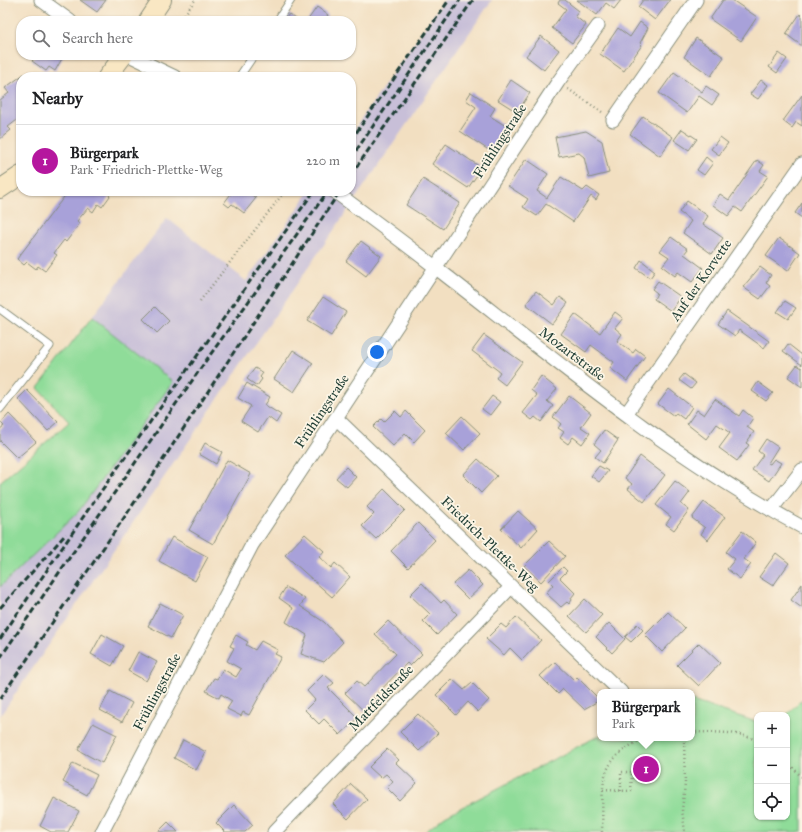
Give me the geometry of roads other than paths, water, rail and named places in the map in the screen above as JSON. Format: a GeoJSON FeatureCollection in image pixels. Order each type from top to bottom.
{"type":"FeatureCollection","features":[{"type":"Feature","properties":{"kind":"main road"},"geometry":{"type":"LineString","coordinates":[[151,16],[162,0]]}},
{"type":"Feature","properties":{"kind":"main road"},"geometry":{"type":"LineString","coordinates":[[111,72],[120,60]]}},
{"type":"Feature","properties":{"kind":"main road"},"geometry":{"type":"LineString","coordinates":[[0,189],[16,178]]}},
{"type":"Feature","properties":{"kind":"street"},"geometry":{"type":"LineString","coordinates":[[41,0],[63,16]]}},
{"type":"Feature","properties":{"kind":"street"},"geometry":{"type":"LineString","coordinates":[[613,120],[696,0]]}},
{"type":"Feature","properties":{"kind":"street","name":"Frühlingstraße"},"geometry":{"type":"LineString","coordinates":[[102,832],[252,545],[558,82],[598,26]]}},
{"type":"Feature","properties":{"kind":"street"},"geometry":{"type":"LineString","coordinates":[[139,60],[165,72]]}},
{"type":"Feature","properties":{"kind":"street","name":"Auf der Korvette"},"geometry":{"type":"LineString","coordinates":[[626,414],[802,164]]}},
{"type":"Feature","properties":{"kind":"street","name":"Mozartstraße"},"geometry":{"type":"LineString","coordinates":[[341,196],[436,268],[535,346],[626,414],[710,473],[802,527]]}},
{"type":"Feature","properties":{"kind":"street","name":"Friedrich-Plettke-Weg"},"geometry":{"type":"LineString","coordinates":[[336,418],[618,689]]}},
{"type":"Feature","properties":{"kind":"street"},"geometry":{"type":"LineString","coordinates":[[771,510],[802,470]]}},
{"type":"Feature","properties":{"kind":"street","name":"Mattfeldstraße"},"geometry":{"type":"LineString","coordinates":[[274,832],[511,587]]}},
{"type":"Feature","properties":{"kind":"lane"},"geometry":{"type":"LineString","coordinates":[[280,16],[291,0]]}},
{"type":"Feature","properties":{"kind":"lane"},"geometry":{"type":"LineString","coordinates":[[242,72],[251,60]]}},
{"type":"Feature","properties":{"kind":"lane"},"geometry":{"type":"LineString","coordinates":[[0,309],[50,346],[0,408]]}},
{"type":"Feature","properties":{"kind":"railway"},"geometry":{"type":"LineString","coordinates":[[356,133],[449,0]]}},
{"type":"Feature","properties":{"kind":"railway"},"geometry":{"type":"LineString","coordinates":[[356,151],[460,0]]}},
{"type":"Feature","properties":{"kind":"railway"},"geometry":{"type":"LineString","coordinates":[[356,168],[473,0]]}},
{"type":"Feature","properties":{"kind":"railway"},"geometry":{"type":"LineString","coordinates":[[0,639],[92,504],[310,196]]}},
{"type":"Feature","properties":{"kind":"railway"},"geometry":{"type":"LineString","coordinates":[[0,658],[205,362],[324,196]]}},
{"type":"Feature","properties":{"kind":"railway"},"geometry":{"type":"LineString","coordinates":[[0,699],[143,490],[337,196]]}},
{"type":"Feature","properties":{"kind":"railway"},"geometry":{"type":"LineString","coordinates":[[0,608],[66,534]]}},
{"type":"Feature","properties":{"kind":"place","name":"Bürgerpark"},"geometry":{"type":"Point","coordinates":[646,769]}}]}
